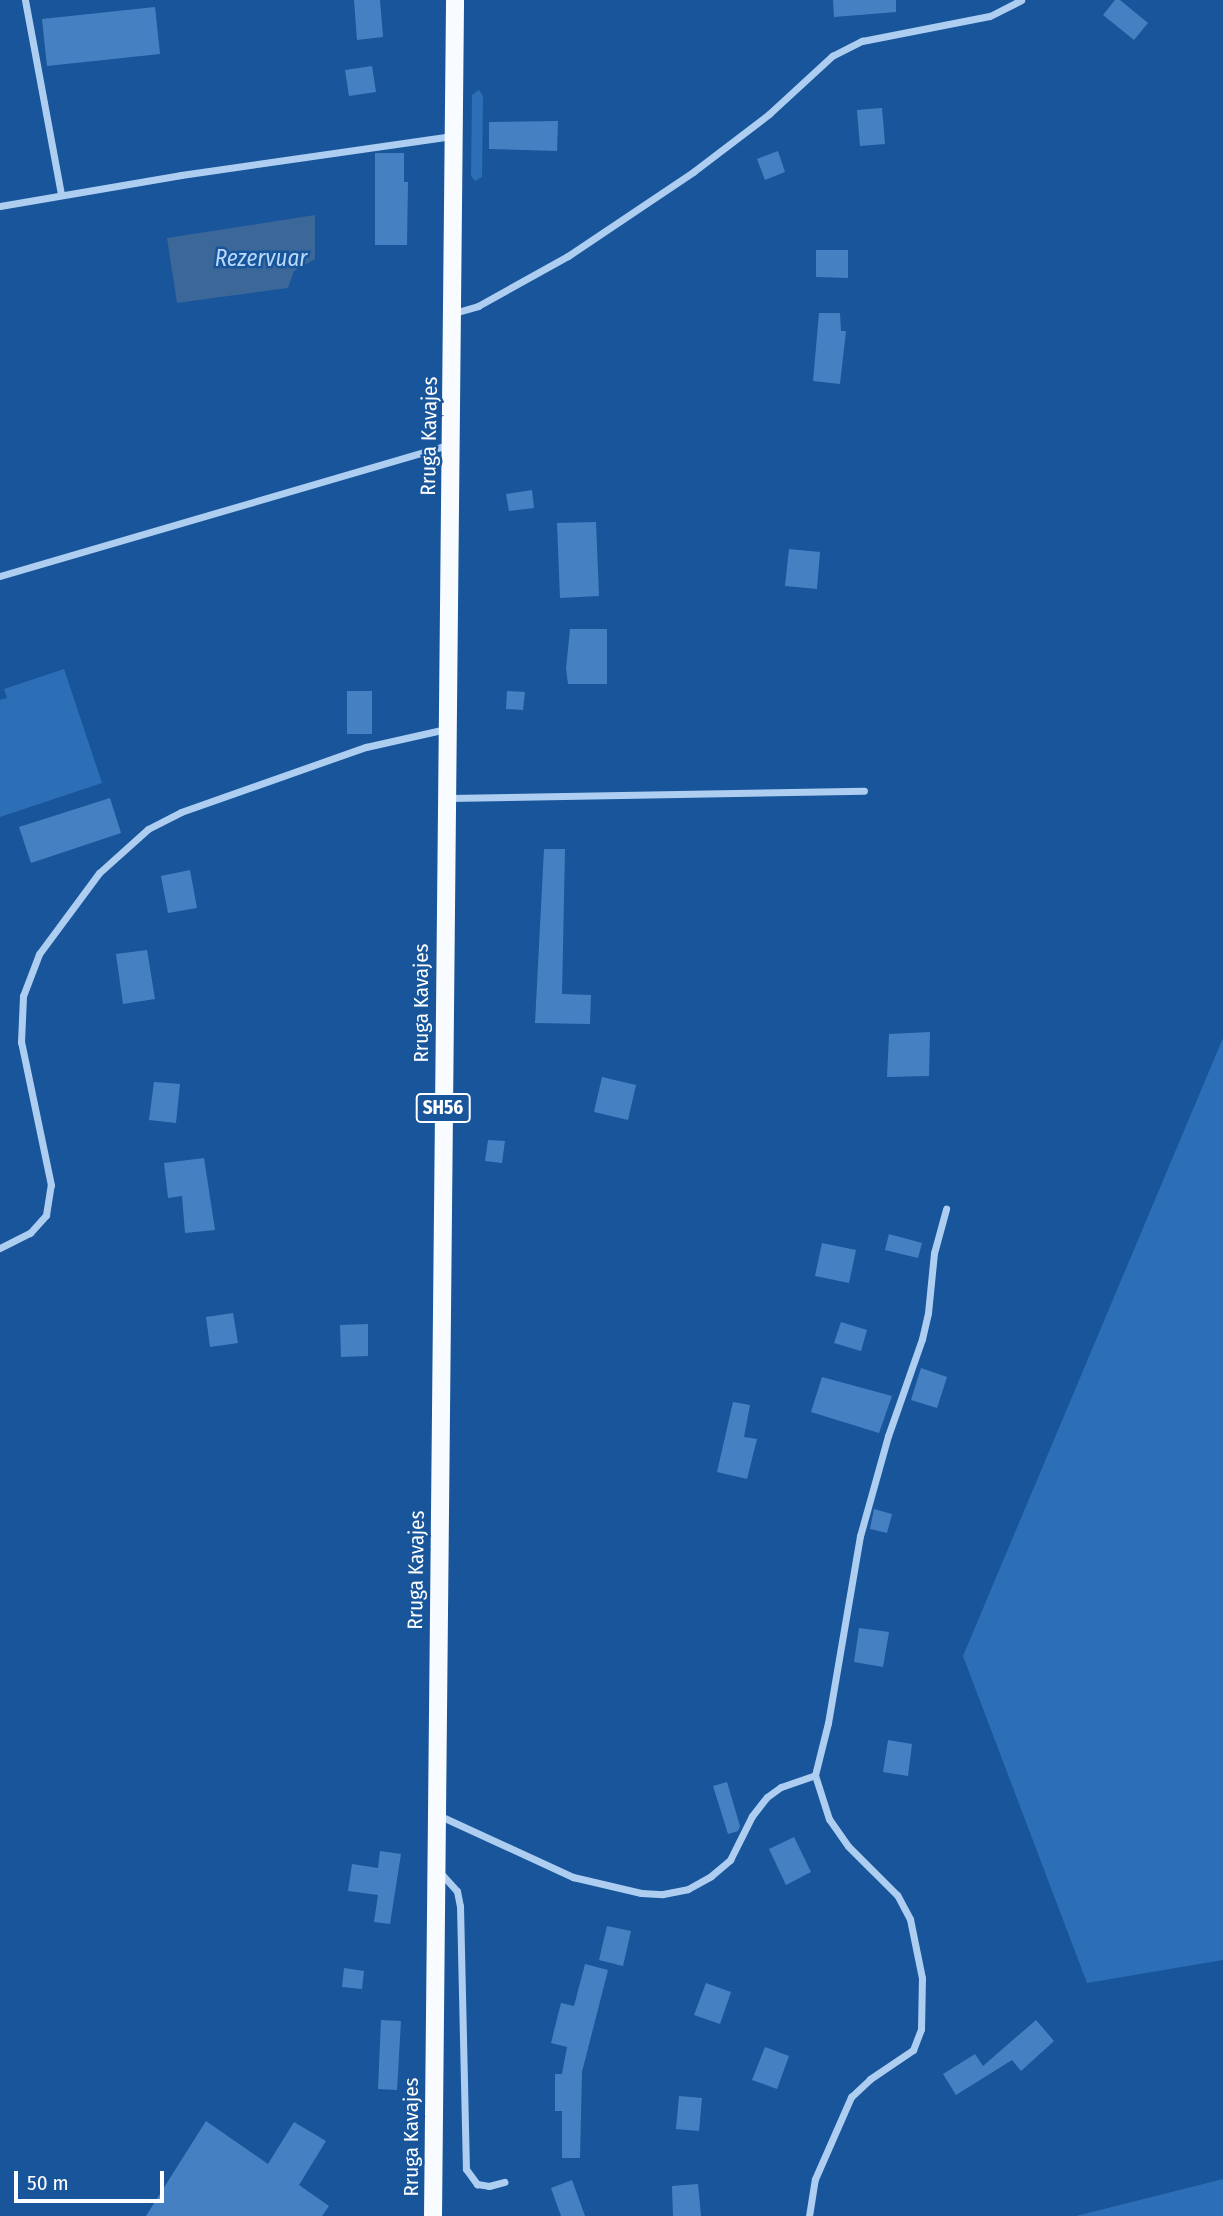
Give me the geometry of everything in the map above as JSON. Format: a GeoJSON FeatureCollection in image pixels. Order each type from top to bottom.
{"type":"FeatureCollection","features":[{"type":"Feature","properties":{"kind":"main road","name":"Rruga Kavajes"},"geometry":{"type":"LineString","coordinates":[[433,2216],[455,0]]}},
{"type":"Feature","properties":{"kind":"street"},"geometry":{"type":"LineString","coordinates":[[25,0],[61,195]]}},
{"type":"Feature","properties":{"kind":"street"},"geometry":{"type":"LineString","coordinates":[[453,314],[478,306],[568,256],[693,172],[769,114],[832,56],[862,41],[990,16],[1021,0]]}},
{"type":"Feature","properties":{"kind":"street"},"geometry":{"type":"LineString","coordinates":[[0,206],[208,171],[453,136]]}},
{"type":"Feature","properties":{"kind":"street"},"geometry":{"type":"LineString","coordinates":[[0,576],[451,444]]}},
{"type":"Feature","properties":{"kind":"street"},"geometry":{"type":"LineString","coordinates":[[0,1248],[30,1233],[46,1214],[51,1185],[21,1042],[23,996],[38,954],[99,873],[148,829],[181,812],[366,747],[446,729]]}},
{"type":"Feature","properties":{"kind":"street"},"geometry":{"type":"LineString","coordinates":[[445,798],[864,791]]}},
{"type":"Feature","properties":{"kind":"street"},"geometry":{"type":"LineString","coordinates":[[809,2216],[816,2179],[851,2097],[870,2079],[914,2050],[921,2029],[922,1978],[910,1919],[897,1895],[848,1846],[829,1819],[815,1775],[828,1723],[860,1536],[888,1436],[922,1339],[928,1313],[934,1253],[946,1209]]}},
{"type":"Feature","properties":{"kind":"street"},"geometry":{"type":"LineString","coordinates":[[436,1815],[573,1877],[641,1893],[663,1894],[688,1889],[710,1876],[730,1860],[752,1816],[767,1797],[781,1787],[815,1775]]}},
{"type":"Feature","properties":{"kind":"street"},"geometry":{"type":"LineString","coordinates":[[435,1868],[457,1891],[460,1906],[466,2169],[478,2184],[489,2186],[504,2182]]}},
{"type":"Feature","properties":{"kind":"shaded area"},"geometry":{"type":"Polygon","coordinates":[[[479,90],[483,96],[482,177],[475,181],[471,176],[472,95],[479,90]]]}},
{"type":"Feature","properties":{"kind":"shaded area"},"geometry":{"type":"Polygon","coordinates":[[[64,669],[102,783],[0,817],[0,700],[7,698],[4,689],[64,669]]]}},
{"type":"Feature","properties":{"kind":"shaded area"},"geometry":{"type":"Polygon","coordinates":[[[1223,1038],[1223,1960],[1087,1983],[963,1656],[1223,1038]]]}},
{"type":"Feature","properties":{"kind":"shaded area"},"geometry":{"type":"Polygon","coordinates":[[[1223,2179],[1223,2216],[1076,2216],[1223,2179]]]}},
{"type":"Feature","properties":{"kind":"water","name":"Rezervuar"},"geometry":{"type":"Polygon","coordinates":[[[315,215],[315,259],[294,271],[288,288],[177,303],[167,238],[315,215]]]}},
{"type":"Feature","properties":{"kind":"building"},"geometry":{"type":"Polygon","coordinates":[[[354,0],[380,0],[383,37],[357,40],[354,0]]]}},
{"type":"Feature","properties":{"kind":"building"},"geometry":{"type":"Polygon","coordinates":[[[833,0],[896,0],[896,12],[834,17],[833,0]]]}},
{"type":"Feature","properties":{"kind":"building"},"geometry":{"type":"Polygon","coordinates":[[[1115,0],[1120,0],[1148,23],[1134,40],[1103,15],[1115,0]]]}},
{"type":"Feature","properties":{"kind":"building"},"geometry":{"type":"Polygon","coordinates":[[[155,7],[160,54],[47,66],[42,19],[155,7]]]}},
{"type":"Feature","properties":{"kind":"building"},"geometry":{"type":"Polygon","coordinates":[[[372,66],[376,92],[349,96],[345,70],[372,66]]]}},
{"type":"Feature","properties":{"kind":"building"},"geometry":{"type":"Polygon","coordinates":[[[882,108],[885,144],[860,146],[857,110],[882,108]]]}},
{"type":"Feature","properties":{"kind":"building"},"geometry":{"type":"Polygon","coordinates":[[[558,121],[557,151],[489,149],[489,122],[558,121]]]}},
{"type":"Feature","properties":{"kind":"building"},"geometry":{"type":"Polygon","coordinates":[[[778,151],[785,172],[765,180],[757,159],[778,151]]]}},
{"type":"Feature","properties":{"kind":"building"},"geometry":{"type":"Polygon","coordinates":[[[375,153],[404,153],[404,182],[408,182],[407,245],[375,245],[375,153]]]}},
{"type":"Feature","properties":{"kind":"building"},"geometry":{"type":"Polygon","coordinates":[[[816,250],[848,250],[848,278],[816,277],[816,250]]]}},
{"type":"Feature","properties":{"kind":"building"},"geometry":{"type":"Polygon","coordinates":[[[819,313],[840,313],[841,331],[846,331],[840,384],[813,381],[819,313]]]}},
{"type":"Feature","properties":{"kind":"building"},"geometry":{"type":"Polygon","coordinates":[[[532,490],[534,508],[509,511],[506,494],[532,490]]]}},
{"type":"Feature","properties":{"kind":"building"},"geometry":{"type":"Polygon","coordinates":[[[596,522],[599,596],[560,598],[557,523],[596,522]]]}},
{"type":"Feature","properties":{"kind":"building"},"geometry":{"type":"Polygon","coordinates":[[[789,549],[820,552],[817,589],[785,586],[789,549]]]}},
{"type":"Feature","properties":{"kind":"building"},"geometry":{"type":"Polygon","coordinates":[[[570,629],[607,629],[607,684],[568,684],[566,669],[570,629]]]}},
{"type":"Feature","properties":{"kind":"building"},"geometry":{"type":"Polygon","coordinates":[[[347,691],[372,691],[372,734],[347,734],[347,691]]]}},
{"type":"Feature","properties":{"kind":"building"},"geometry":{"type":"Polygon","coordinates":[[[507,691],[525,692],[523,710],[506,709],[507,691]]]}},
{"type":"Feature","properties":{"kind":"building"},"geometry":{"type":"Polygon","coordinates":[[[110,798],[121,833],[31,863],[19,827],[110,798]]]}},
{"type":"Feature","properties":{"kind":"building"},"geometry":{"type":"Polygon","coordinates":[[[544,849],[565,849],[562,994],[591,995],[590,1024],[535,1023],[544,849]]]}},
{"type":"Feature","properties":{"kind":"building"},"geometry":{"type":"Polygon","coordinates":[[[190,870],[197,908],[168,913],[161,876],[190,870]]]}},
{"type":"Feature","properties":{"kind":"building"},"geometry":{"type":"Polygon","coordinates":[[[147,950],[155,999],[123,1004],[116,954],[147,950]]]}},
{"type":"Feature","properties":{"kind":"building"},"geometry":{"type":"Polygon","coordinates":[[[930,1032],[929,1076],[887,1077],[889,1034],[930,1032]]]}},
{"type":"Feature","properties":{"kind":"building"},"geometry":{"type":"Polygon","coordinates":[[[602,1077],[636,1085],[628,1120],[594,1112],[602,1077]]]}},
{"type":"Feature","properties":{"kind":"building"},"geometry":{"type":"Polygon","coordinates":[[[154,1082],[180,1084],[176,1123],[149,1120],[154,1082]]]}},
{"type":"Feature","properties":{"kind":"building"},"geometry":{"type":"Polygon","coordinates":[[[488,1140],[505,1141],[502,1163],[485,1161],[488,1140]]]}},
{"type":"Feature","properties":{"kind":"building"},"geometry":{"type":"Polygon","coordinates":[[[204,1158],[215,1230],[185,1233],[182,1196],[168,1198],[164,1163],[204,1158]]]}},
{"type":"Feature","properties":{"kind":"building"},"geometry":{"type":"Polygon","coordinates":[[[889,1234],[922,1243],[918,1258],[885,1250],[889,1234]]]}},
{"type":"Feature","properties":{"kind":"building"},"geometry":{"type":"Polygon","coordinates":[[[822,1243],[856,1250],[849,1283],[815,1276],[822,1243]]]}},
{"type":"Feature","properties":{"kind":"building"},"geometry":{"type":"Polygon","coordinates":[[[233,1313],[238,1343],[210,1347],[206,1317],[233,1313]]]}},
{"type":"Feature","properties":{"kind":"building"},"geometry":{"type":"Polygon","coordinates":[[[841,1322],[867,1330],[861,1351],[834,1343],[841,1322]]]}},
{"type":"Feature","properties":{"kind":"building"},"geometry":{"type":"Polygon","coordinates":[[[368,1324],[368,1356],[341,1357],[340,1325],[368,1324]]]}},
{"type":"Feature","properties":{"kind":"building"},"geometry":{"type":"Polygon","coordinates":[[[921,1368],[947,1377],[937,1408],[911,1400],[921,1368]]]}},
{"type":"Feature","properties":{"kind":"building"},"geometry":{"type":"Polygon","coordinates":[[[822,1377],[892,1396],[879,1433],[811,1412],[822,1377]]]}},
{"type":"Feature","properties":{"kind":"building"},"geometry":{"type":"Polygon","coordinates":[[[733,1402],[750,1405],[744,1437],[757,1439],[747,1479],[717,1472],[733,1402]]]}},
{"type":"Feature","properties":{"kind":"building"},"geometry":{"type":"Polygon","coordinates":[[[874,1509],[892,1514],[887,1533],[870,1529],[874,1509]]]}},
{"type":"Feature","properties":{"kind":"building"},"geometry":{"type":"Polygon","coordinates":[[[859,1628],[889,1632],[883,1667],[854,1662],[859,1628]]]}},
{"type":"Feature","properties":{"kind":"building"},"geometry":{"type":"Polygon","coordinates":[[[888,1740],[912,1744],[908,1776],[883,1772],[888,1740]]]}},
{"type":"Feature","properties":{"kind":"building"},"geometry":{"type":"Polygon","coordinates":[[[727,1782],[740,1826],[738,1831],[728,1834],[713,1786],[727,1782]]]}},
{"type":"Feature","properties":{"kind":"building"},"geometry":{"type":"Polygon","coordinates":[[[794,1837],[811,1872],[786,1885],[769,1849],[794,1837]]]}},
{"type":"Feature","properties":{"kind":"building"},"geometry":{"type":"Polygon","coordinates":[[[380,1851],[401,1854],[390,1924],[374,1922],[378,1895],[348,1891],[352,1864],[378,1868],[380,1851]]]}},
{"type":"Feature","properties":{"kind":"building"},"geometry":{"type":"Polygon","coordinates":[[[607,1926],[631,1931],[623,1966],[599,1960],[607,1926]]]}},
{"type":"Feature","properties":{"kind":"building"},"geometry":{"type":"Polygon","coordinates":[[[585,1964],[608,1970],[582,2072],[580,2158],[562,2158],[562,2111],[555,2111],[555,2074],[562,2074],[567,2047],[551,2043],[561,2003],[574,2006],[585,1964]]]}},
{"type":"Feature","properties":{"kind":"building"},"geometry":{"type":"Polygon","coordinates":[[[344,1968],[364,1971],[362,1989],[342,1987],[344,1968]]]}},
{"type":"Feature","properties":{"kind":"building"},"geometry":{"type":"Polygon","coordinates":[[[706,1983],[731,1992],[720,2024],[694,2015],[706,1983]]]}},
{"type":"Feature","properties":{"kind":"building"},"geometry":{"type":"Polygon","coordinates":[[[381,2020],[401,2021],[397,2090],[378,2089],[381,2020]]]}},
{"type":"Feature","properties":{"kind":"building"},"geometry":{"type":"Polygon","coordinates":[[[1036,2020],[1054,2041],[1021,2071],[1012,2060],[956,2095],[943,2074],[975,2054],[983,2066],[1036,2020]]]}},
{"type":"Feature","properties":{"kind":"building"},"geometry":{"type":"Polygon","coordinates":[[[765,2047],[789,2056],[777,2089],[752,2080],[765,2047]]]}},
{"type":"Feature","properties":{"kind":"building"},"geometry":{"type":"Polygon","coordinates":[[[679,2096],[702,2098],[699,2131],[676,2129],[679,2096]]]}},
{"type":"Feature","properties":{"kind":"building"},"geometry":{"type":"Polygon","coordinates":[[[206,2121],[268,2164],[294,2122],[326,2141],[299,2185],[329,2206],[322,2216],[146,2216],[206,2121]]]}},
{"type":"Feature","properties":{"kind":"building"},"geometry":{"type":"Polygon","coordinates":[[[572,2180],[585,2216],[561,2216],[551,2188],[572,2180]]]}},
{"type":"Feature","properties":{"kind":"building"},"geometry":{"type":"Polygon","coordinates":[[[698,2184],[701,2216],[673,2216],[672,2186],[698,2184]]]}}]}
